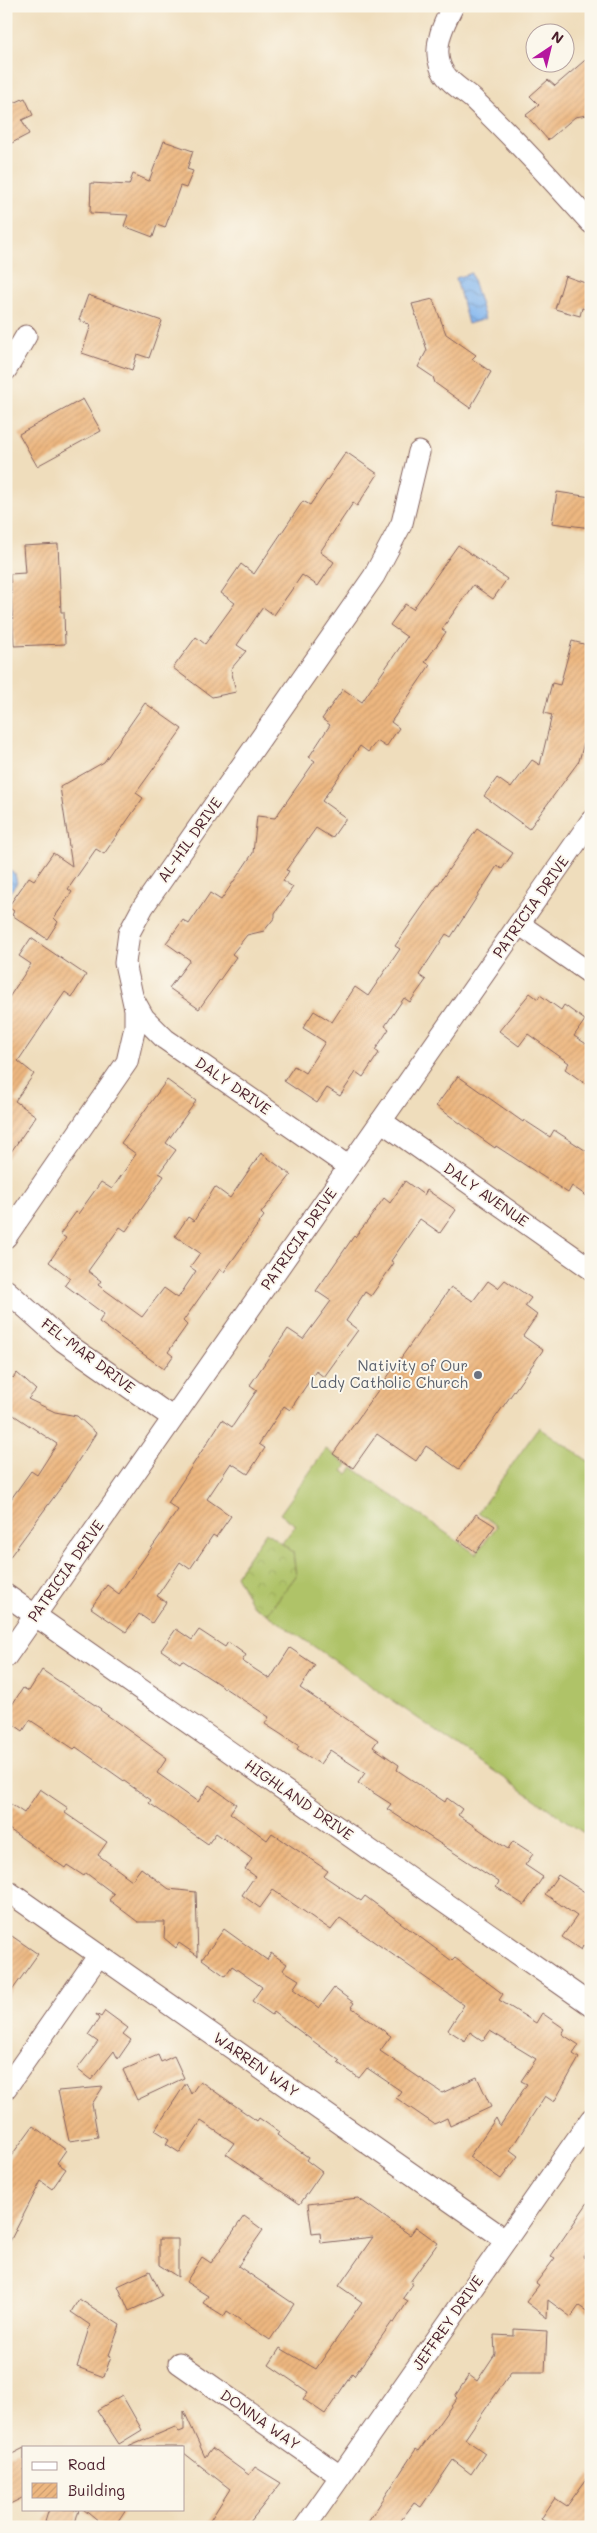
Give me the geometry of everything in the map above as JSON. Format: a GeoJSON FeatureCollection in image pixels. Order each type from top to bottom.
{"type":"FeatureCollection","features":[{"type":"Feature","properties":{"kind":"street"},"geometry":{"type":"LineString","coordinates":[[453,6],[444,23],[438,46],[440,65],[448,78],[473,100],[591,223]]}},
{"type":"Feature","properties":{"kind":"street"},"geometry":{"type":"LineString","coordinates":[[6,370],[26,336]]}},
{"type":"Feature","properties":{"kind":"street","name":"AL-HIL DRIVE"},"geometry":{"type":"LineString","coordinates":[[6,1237],[127,1062],[136,1027],[125,963],[129,934],[142,907],[374,576],[402,523],[419,452]]}},
{"type":"Feature","properties":{"kind":"street","name":"PATRICIA DRIVE"},"geometry":{"type":"LineString","coordinates":[[6,1657],[591,821]]}},
{"type":"Feature","properties":{"kind":"street"},"geometry":{"type":"LineString","coordinates":[[519,924],[591,974]]}},
{"type":"Feature","properties":{"kind":"street","name":"DALY DRIVE"},"geometry":{"type":"LineString","coordinates":[[130,992],[144,1018],[165,1039],[349,1168]]}},
{"type":"Feature","properties":{"kind":"street","name":"DALY AVENUE"},"geometry":{"type":"LineString","coordinates":[[381,1121],[591,1269]]}},
{"type":"Feature","properties":{"kind":"street","name":"FEL-MAR DRIVE"},"geometry":{"type":"LineString","coordinates":[[6,1290],[63,1341],[173,1418]]}},
{"type":"Feature","properties":{"kind":"street","name":"HIGHLAND DRIVE"},"geometry":{"type":"LineString","coordinates":[[6,1595],[591,2005]]}},
{"type":"Feature","properties":{"kind":"street","name":"WARREN WAY"},"geometry":{"type":"LineString","coordinates":[[6,1890],[506,2240]]}},
{"type":"Feature","properties":{"kind":"street"},"geometry":{"type":"LineString","coordinates":[[6,2088],[99,1955]]}},
{"type":"Feature","properties":{"kind":"street","name":"JEFFREY DRIVE"},"geometry":{"type":"LineString","coordinates":[[305,2527],[591,2119]]}},
{"type":"Feature","properties":{"kind":"street","name":"DONNA WAY"},"geometry":{"type":"LineString","coordinates":[[179,2364],[340,2476]]}},
{"type":"Feature","properties":{"kind":"green space"},"geometry":{"type":"Polygon","coordinates":[[[539,1427],[591,1463],[591,1838],[267,1614],[296,1576],[293,1552],[282,1543],[296,1525],[280,1514],[326,1449],[347,1465],[343,1471],[348,1474],[353,1468],[476,1554],[497,1526],[478,1512],[539,1427]]]}},
{"type":"Feature","properties":{"kind":"green space"},"geometry":{"type":"Polygon","coordinates":[[[266,1532],[293,1552],[296,1576],[267,1614],[252,1605],[236,1575],[266,1532]]]}},
{"type":"Feature","properties":{"kind":"water"},"geometry":{"type":"Polygon","coordinates":[[[471,273],[485,319],[468,324],[456,278],[471,273]]]}},
{"type":"Feature","properties":{"kind":"water"},"geometry":{"type":"Polygon","coordinates":[[[8,870],[15,874],[17,883],[6,897],[8,870]]]}},
{"type":"Feature","properties":{"kind":"building"},"geometry":{"type":"Polygon","coordinates":[[[591,55],[591,100],[587,115],[575,117],[548,140],[526,115],[539,105],[530,96],[548,80],[555,86],[571,72],[574,72],[574,70],[591,55]]]}},
{"type":"Feature","properties":{"kind":"building"},"geometry":{"type":"Polygon","coordinates":[[[6,87],[14,103],[25,98],[33,115],[22,120],[29,134],[6,146],[6,87]]]}},
{"type":"Feature","properties":{"kind":"building"},"geometry":{"type":"Polygon","coordinates":[[[164,141],[193,151],[187,169],[193,171],[186,188],[180,186],[165,228],[157,225],[153,237],[124,226],[128,215],[90,213],[91,183],[129,185],[133,174],[149,181],[164,141]]]}},
{"type":"Feature","properties":{"kind":"building"},"geometry":{"type":"Polygon","coordinates":[[[565,276],[591,285],[591,311],[582,308],[580,316],[555,309],[565,276]]]}},
{"type":"Feature","properties":{"kind":"building"},"geometry":{"type":"Polygon","coordinates":[[[88,295],[162,321],[149,358],[137,354],[132,370],[82,353],[91,325],[79,320],[88,295]]]}},
{"type":"Feature","properties":{"kind":"building"},"geometry":{"type":"Polygon","coordinates":[[[433,299],[446,334],[476,355],[472,359],[491,372],[470,408],[435,383],[433,377],[418,367],[427,350],[412,304],[433,299]]]}},
{"type":"Feature","properties":{"kind":"building"},"geometry":{"type":"Polygon","coordinates":[[[83,399],[101,431],[37,466],[19,434],[83,399]]]}},
{"type":"Feature","properties":{"kind":"building"},"geometry":{"type":"Polygon","coordinates":[[[346,452],[378,474],[357,506],[353,503],[320,552],[334,562],[318,586],[302,575],[274,615],[263,607],[237,645],[246,651],[231,669],[236,692],[212,697],[173,668],[196,637],[205,644],[235,603],[221,593],[241,564],[254,574],[303,501],[310,505],[346,452]]]}},
{"type":"Feature","properties":{"kind":"building"},"geometry":{"type":"Polygon","coordinates":[[[557,492],[591,497],[591,528],[552,523],[557,492]]]}},
{"type":"Feature","properties":{"kind":"building"},"geometry":{"type":"Polygon","coordinates":[[[58,544],[61,612],[64,612],[65,644],[14,646],[10,574],[25,573],[23,546],[58,544]]]}},
{"type":"Feature","properties":{"kind":"building"},"geometry":{"type":"Polygon","coordinates":[[[458,545],[507,579],[493,599],[473,585],[442,629],[446,632],[425,662],[430,665],[391,722],[399,728],[386,747],[377,741],[368,752],[360,746],[322,801],[346,818],[332,838],[316,828],[286,870],[289,871],[283,881],[293,887],[275,913],[275,917],[264,931],[247,935],[232,954],[236,957],[199,1009],[169,988],[190,960],[166,943],[183,920],[189,924],[210,893],[221,900],[253,853],[257,816],[275,818],[315,761],[309,757],[330,725],[322,719],[343,689],[362,702],[407,637],[390,625],[405,604],[413,609],[458,545]]]}},
{"type":"Feature","properties":{"kind":"building"},"geometry":{"type":"Polygon","coordinates":[[[572,641],[591,646],[591,717],[579,761],[529,829],[484,796],[497,778],[511,788],[532,760],[540,765],[552,715],[544,713],[552,683],[560,685],[572,641]]]}},
{"type":"Feature","properties":{"kind":"building"},"geometry":{"type":"Polygon","coordinates":[[[145,703],[182,729],[136,793],[143,798],[104,854],[96,849],[68,889],[72,892],[54,918],[58,922],[47,939],[12,915],[14,911],[8,907],[29,877],[34,880],[53,853],[72,866],[60,787],[104,762],[145,703]]]}},
{"type":"Feature","properties":{"kind":"building"},"geometry":{"type":"Polygon","coordinates":[[[477,829],[513,853],[502,869],[497,866],[451,937],[446,934],[419,975],[426,980],[410,1002],[404,998],[385,1026],[389,1029],[375,1050],[379,1053],[363,1077],[356,1072],[340,1096],[327,1088],[317,1103],[284,1081],[294,1066],[305,1073],[325,1042],[303,1028],[314,1011],[332,1022],[355,987],[368,996],[400,949],[395,946],[477,829]]]}},
{"type":"Feature","properties":{"kind":"building"},"geometry":{"type":"Polygon","coordinates":[[[31,938],[86,975],[72,997],[65,992],[18,1061],[34,1074],[15,1101],[36,1116],[6,1159],[6,1002],[31,964],[19,956],[31,938]]]}},
{"type":"Feature","properties":{"kind":"building"},"geometry":{"type":"Polygon","coordinates":[[[530,993],[538,999],[540,995],[561,1010],[564,1005],[585,1020],[574,1036],[591,1047],[591,1088],[565,1069],[569,1063],[528,1034],[519,1046],[499,1031],[530,993]]]}},
{"type":"Feature","properties":{"kind":"building"},"geometry":{"type":"Polygon","coordinates":[[[458,1076],[523,1122],[524,1120],[550,1137],[554,1130],[591,1154],[591,1199],[572,1186],[568,1193],[496,1146],[495,1148],[436,1106],[458,1076]]]}},
{"type":"Feature","properties":{"kind":"building"},"geometry":{"type":"Polygon","coordinates":[[[167,1080],[196,1101],[166,1143],[176,1150],[159,1173],[164,1176],[126,1231],[120,1227],[88,1271],[101,1281],[98,1285],[142,1317],[164,1288],[178,1298],[196,1271],[190,1267],[200,1253],[175,1236],[188,1217],[194,1221],[215,1187],[230,1198],[261,1153],[291,1175],[261,1213],[264,1216],[224,1272],[220,1269],[183,1321],[187,1325],[168,1352],[173,1356],[164,1369],[99,1322],[104,1314],[65,1285],[70,1278],[49,1262],[66,1238],[60,1234],[76,1212],[78,1214],[101,1182],[112,1189],[136,1154],[121,1143],[167,1080]]]}},
{"type":"Feature","properties":{"kind":"building"},"geometry":{"type":"Polygon","coordinates":[[[405,1181],[424,1195],[427,1190],[456,1210],[440,1233],[420,1219],[391,1261],[394,1263],[371,1296],[365,1292],[346,1321],[358,1330],[324,1377],[316,1371],[290,1410],[284,1406],[259,1444],[265,1448],[248,1474],[231,1463],[207,1499],[231,1516],[216,1537],[213,1535],[190,1569],[180,1562],[157,1596],[166,1602],[152,1623],[139,1614],[126,1632],[91,1608],[107,1585],[119,1594],[178,1510],[168,1503],[222,1420],[232,1427],[257,1390],[250,1385],[288,1329],[303,1339],[331,1301],[316,1291],[354,1236],[367,1222],[384,1198],[390,1203],[405,1181]]]}},
{"type":"Feature","properties":{"kind":"building","name":"Nativity of Our Lady Catholic Church"},"geometry":{"type":"Polygon","coordinates":[[[505,1280],[531,1298],[525,1306],[537,1315],[523,1336],[543,1350],[459,1469],[426,1446],[416,1461],[377,1434],[353,1468],[333,1454],[451,1287],[473,1301],[488,1281],[498,1288],[505,1280]]]}},
{"type":"Feature","properties":{"kind":"building"},"geometry":{"type":"Polygon","coordinates":[[[6,1371],[13,1378],[17,1373],[36,1390],[28,1399],[55,1412],[77,1416],[96,1433],[62,1486],[6,1562],[6,1506],[31,1471],[37,1475],[57,1444],[6,1410],[6,1371]]]}},
{"type":"Feature","properties":{"kind":"building"},"geometry":{"type":"Polygon","coordinates":[[[476,1514],[495,1526],[476,1552],[458,1539],[476,1514]]]}},
{"type":"Feature","properties":{"kind":"building"},"geometry":{"type":"Polygon","coordinates":[[[176,1629],[192,1640],[199,1630],[225,1647],[228,1642],[246,1655],[242,1661],[270,1679],[290,1648],[315,1665],[300,1688],[378,1740],[373,1747],[399,1765],[397,1770],[445,1802],[447,1798],[462,1809],[458,1815],[508,1849],[513,1841],[533,1854],[525,1865],[543,1877],[524,1905],[496,1887],[499,1882],[387,1809],[391,1804],[358,1783],[365,1773],[330,1750],[320,1764],[297,1749],[299,1746],[265,1724],[269,1717],[182,1660],[180,1663],[161,1650],[176,1629]]]}},
{"type":"Feature","properties":{"kind":"building"},"geometry":{"type":"Polygon","coordinates":[[[42,1670],[101,1709],[167,1758],[157,1773],[198,1802],[209,1785],[236,1804],[230,1813],[267,1840],[272,1833],[328,1871],[324,1876],[361,1901],[365,1896],[452,1961],[455,1958],[503,1994],[499,2000],[536,2023],[542,2013],[565,2029],[562,2034],[579,2045],[573,2054],[579,2058],[554,2102],[545,2096],[510,2150],[518,2156],[501,2179],[469,2157],[496,2118],[500,2126],[527,2084],[521,2081],[536,2059],[490,2031],[483,2041],[470,2032],[465,2041],[448,2030],[464,2005],[399,1959],[340,1918],[331,1930],[273,1890],[260,1908],[242,1895],[255,1876],[245,1869],[252,1859],[216,1833],[208,1844],[149,1803],[151,1800],[76,1747],[74,1749],[30,1720],[23,1731],[6,1719],[6,1714],[23,1688],[29,1691],[42,1670]]]}},
{"type":"Feature","properties":{"kind":"building"},"geometry":{"type":"Polygon","coordinates":[[[40,1789],[68,1808],[65,1813],[107,1842],[98,1855],[132,1880],[141,1868],[169,1889],[196,1892],[198,1956],[179,1943],[176,1948],[164,1938],[165,1922],[138,1922],[109,1900],[114,1894],[86,1873],[84,1876],[67,1865],[65,1868],[6,1827],[6,1801],[24,1813],[40,1789]]]}},
{"type":"Feature","properties":{"kind":"building"},"geometry":{"type":"Polygon","coordinates":[[[558,1875],[591,1896],[591,1951],[583,1946],[581,1950],[562,1937],[577,1916],[545,1894],[558,1875]]]}},
{"type":"Feature","properties":{"kind":"building"},"geometry":{"type":"Polygon","coordinates":[[[224,1929],[267,1960],[271,1953],[287,1964],[283,1970],[299,1980],[293,1989],[319,2008],[334,1988],[354,2003],[351,2007],[391,2036],[380,2051],[442,2093],[477,2077],[491,2107],[450,2126],[447,2118],[434,2124],[396,2098],[401,2091],[367,2068],[359,2078],[338,2063],[340,2061],[274,2012],[272,2015],[252,2001],[262,1987],[232,1966],[225,1976],[202,1959],[224,1929]]]}},
{"type":"Feature","properties":{"kind":"building"},"geometry":{"type":"Polygon","coordinates":[[[6,1932],[38,1954],[6,1999],[6,1932]]]}},
{"type":"Feature","properties":{"kind":"building"},"geometry":{"type":"Polygon","coordinates":[[[105,2011],[128,2028],[123,2034],[131,2040],[118,2059],[114,2051],[91,2080],[77,2069],[98,2042],[88,2035],[99,2019],[96,2014],[101,2017],[105,2011]]]}},
{"type":"Feature","properties":{"kind":"building"},"geometry":{"type":"Polygon","coordinates":[[[158,2055],[161,2062],[174,2056],[184,2078],[137,2100],[123,2070],[158,2055]]]}},
{"type":"Feature","properties":{"kind":"building"},"geometry":{"type":"Polygon","coordinates":[[[200,2081],[257,2121],[259,2118],[279,2132],[277,2135],[308,2157],[306,2160],[322,2172],[300,2204],[226,2154],[234,2143],[201,2121],[180,2153],[166,2144],[169,2139],[155,2130],[186,2083],[191,2094],[200,2081]]]}},
{"type":"Feature","properties":{"kind":"building"},"geometry":{"type":"Polygon","coordinates":[[[103,2087],[92,2104],[98,2137],[69,2141],[58,2091],[103,2087]]]}},
{"type":"Feature","properties":{"kind":"building"},"geometry":{"type":"Polygon","coordinates":[[[33,2126],[66,2150],[57,2163],[66,2169],[52,2189],[41,2181],[6,2249],[6,2163],[33,2126]]]}},
{"type":"Feature","properties":{"kind":"building"},"geometry":{"type":"Polygon","coordinates":[[[358,2198],[410,2235],[416,2227],[438,2243],[410,2282],[413,2284],[403,2298],[408,2301],[394,2323],[392,2322],[354,2376],[352,2374],[325,2414],[303,2399],[308,2392],[269,2365],[280,2348],[316,2369],[362,2302],[339,2286],[373,2237],[321,2243],[320,2232],[312,2233],[308,2204],[358,2198]]]}},
{"type":"Feature","properties":{"kind":"building"},"geometry":{"type":"Polygon","coordinates":[[[591,2198],[591,2246],[583,2257],[591,2262],[591,2314],[579,2306],[571,2317],[548,2300],[547,2318],[526,2302],[539,2285],[536,2283],[555,2258],[551,2256],[591,2198]]]}},
{"type":"Feature","properties":{"kind":"building"},"geometry":{"type":"Polygon","coordinates":[[[244,2216],[263,2230],[238,2266],[294,2304],[270,2340],[227,2311],[224,2316],[203,2303],[208,2296],[186,2282],[202,2257],[211,2263],[244,2216]]]}},
{"type":"Feature","properties":{"kind":"building"},"geometry":{"type":"Polygon","coordinates":[[[159,2239],[178,2239],[178,2277],[159,2265],[159,2239]]]}},
{"type":"Feature","properties":{"kind":"building"},"geometry":{"type":"Polygon","coordinates":[[[150,2271],[162,2296],[129,2311],[118,2286],[150,2271]]]}},
{"type":"Feature","properties":{"kind":"building"},"geometry":{"type":"Polygon","coordinates":[[[79,2299],[120,2325],[109,2355],[111,2356],[104,2377],[77,2367],[90,2325],[71,2312],[79,2299]]]}},
{"type":"Feature","properties":{"kind":"building"},"geometry":{"type":"Polygon","coordinates":[[[514,2329],[547,2331],[545,2372],[511,2372],[465,2439],[485,2453],[471,2474],[453,2460],[421,2507],[414,2503],[396,2527],[365,2527],[416,2449],[419,2451],[457,2398],[455,2396],[469,2375],[477,2381],[495,2354],[494,2335],[514,2336],[514,2329]]]}},
{"type":"Feature","properties":{"kind":"building"},"geometry":{"type":"Polygon","coordinates":[[[122,2395],[142,2430],[119,2444],[97,2410],[122,2395]]]}},
{"type":"Feature","properties":{"kind":"building"},"geometry":{"type":"Polygon","coordinates":[[[184,2411],[205,2457],[212,2448],[249,2475],[255,2467],[281,2483],[246,2527],[206,2527],[230,2489],[185,2454],[185,2446],[130,2446],[175,2427],[179,2432],[184,2430],[184,2411]]]}},
{"type":"Feature","properties":{"kind":"building"},"geometry":{"type":"Polygon","coordinates":[[[22,2449],[22,2498],[6,2506],[6,2454],[12,2454],[22,2449]]]}},
{"type":"Feature","properties":{"kind":"building"},"geometry":{"type":"Polygon","coordinates":[[[591,2473],[591,2527],[553,2527],[541,2519],[555,2498],[567,2506],[591,2473]]]}},
{"type":"Feature","properties":{"kind":"building"},"geometry":{"type":"Polygon","coordinates":[[[49,2510],[79,2510],[74,2527],[58,2527],[45,2522],[49,2510]]]}},
{"type":"Feature","properties":{"kind":"building"},"geometry":{"type":"Polygon","coordinates":[[[84,2510],[125,2510],[114,2527],[105,2527],[84,2510]]]}},
{"type":"Feature","properties":{"kind":"place","name":"Nativity of Our Lady Catholic Church"},"geometry":{"type":"Point","coordinates":[478,1375]}}]}
